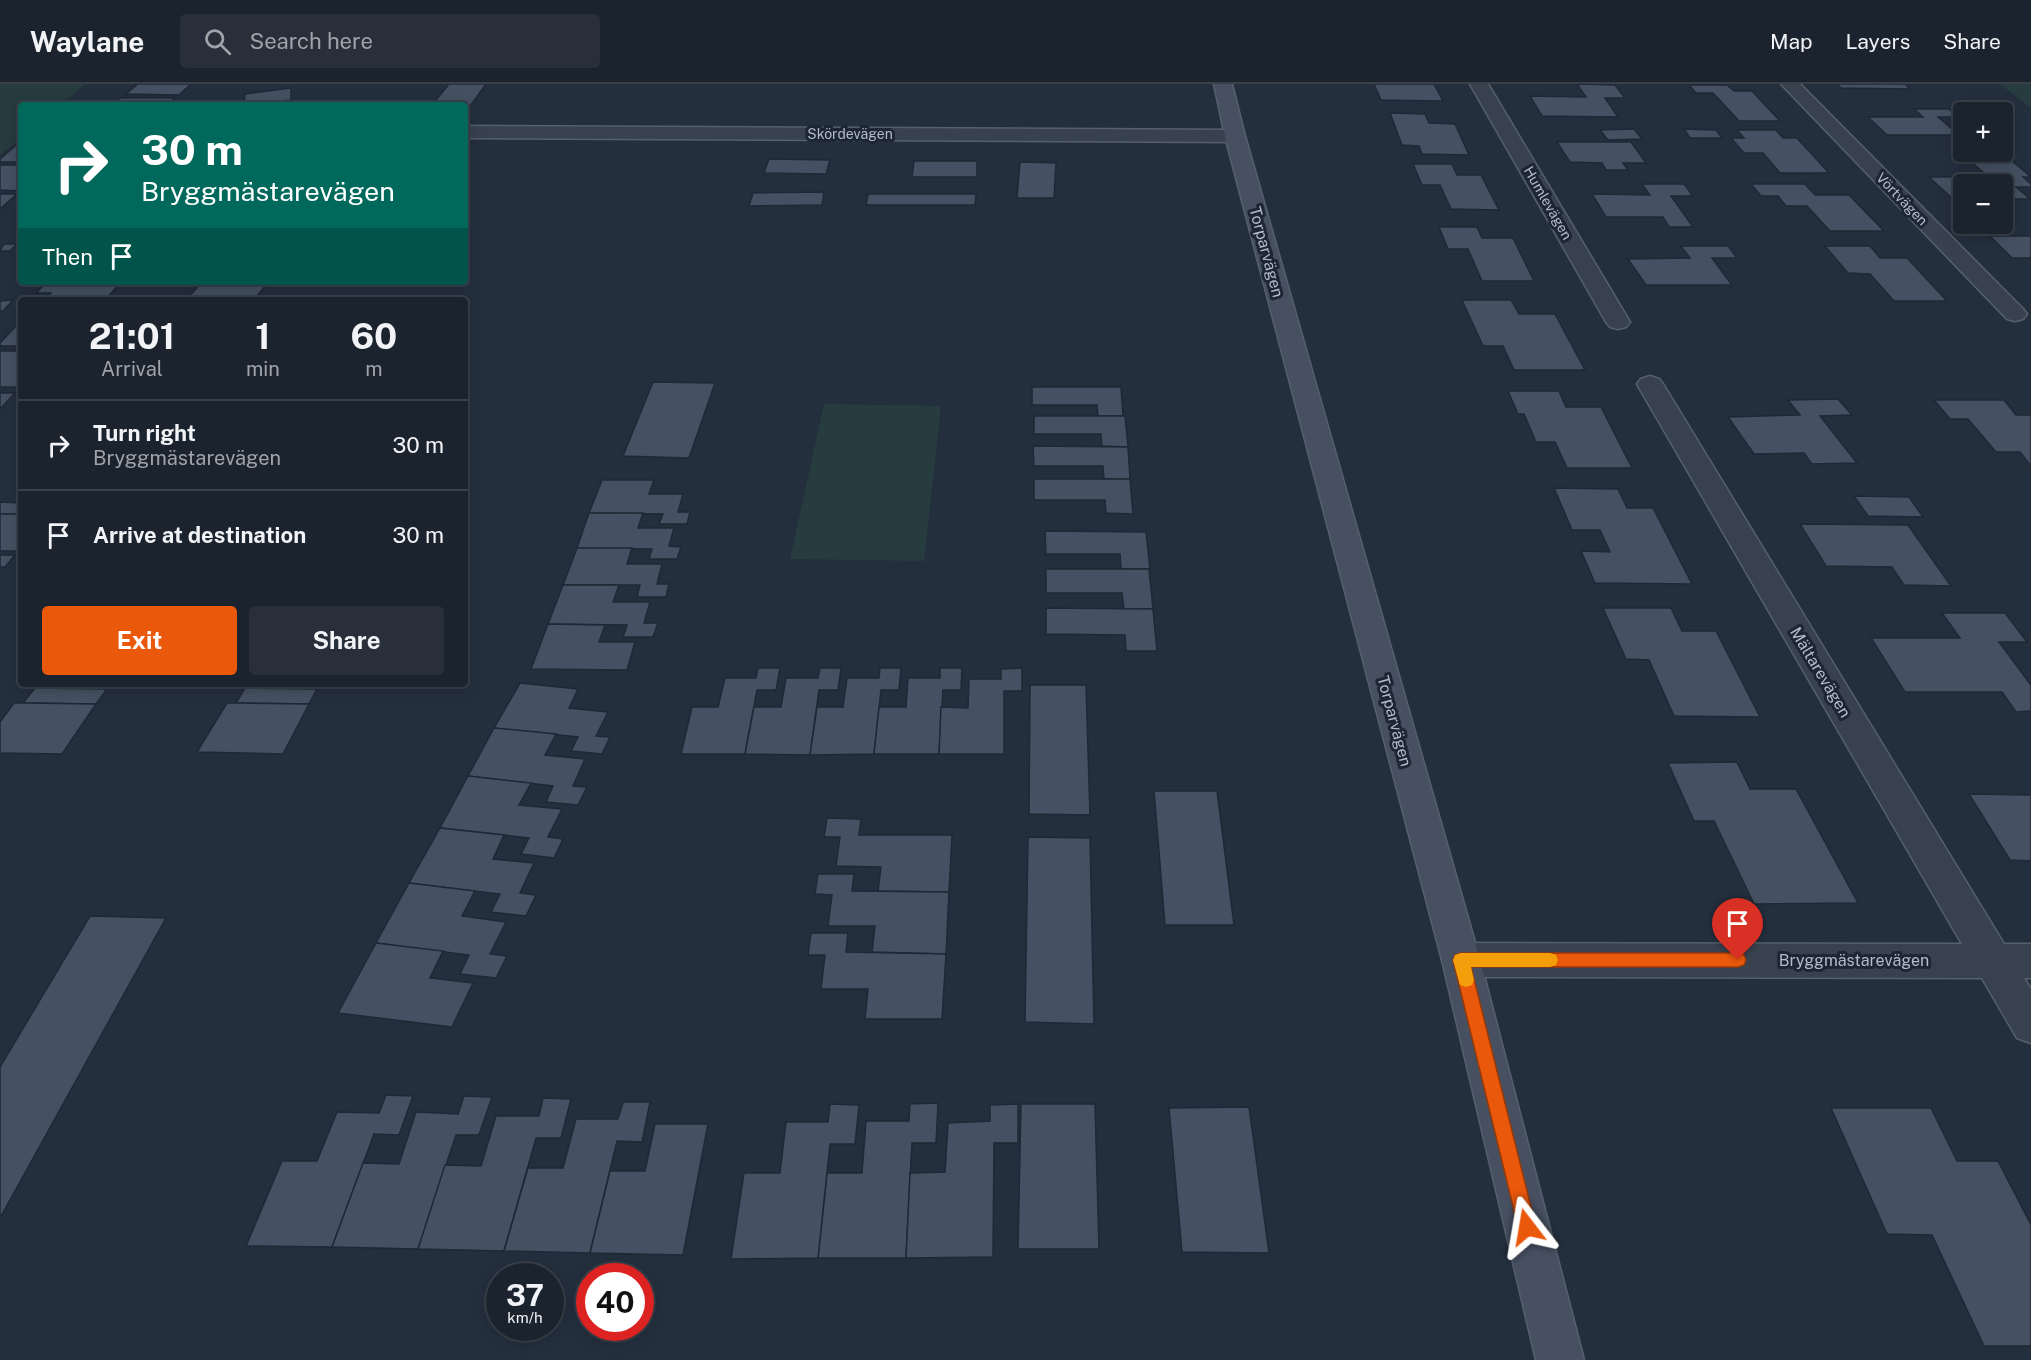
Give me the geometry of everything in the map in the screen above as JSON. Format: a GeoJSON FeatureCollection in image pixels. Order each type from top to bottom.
{"type":"FeatureCollection","features":[{"type":"Feature","properties":{"kind":"street","name":"Torparvägen"},"geometry":{"type":"LineString","coordinates":[[1223,84],[1235,136],[1461,960],[1560,1360]]}},
{"type":"Feature","properties":{"kind":"street","name":"Humlevägen"},"geometry":{"type":"LineString","coordinates":[[1479,84],[1618,322]]}},
{"type":"Feature","properties":{"kind":"street","name":"Vörtvägen"},"geometry":{"type":"LineString","coordinates":[[1790,84],[2015,314]]}},
{"type":"Feature","properties":{"kind":"street","name":"Skördevägen"},"geometry":{"type":"LineString","coordinates":[[468,132],[1235,136]]}},
{"type":"Feature","properties":{"kind":"street","name":"Mältarevägen"},"geometry":{"type":"LineString","coordinates":[[1650,384],[2031,1025]]}},
{"type":"Feature","properties":{"kind":"street","name":"Bryggmästarevägen"},"geometry":{"type":"LineString","coordinates":[[1461,960],[2031,961]]}},
{"type":"Feature","properties":{"kind":"green space"},"geometry":{"type":"Polygon","coordinates":[[[0,84],[85,84],[65,102],[18,102],[18,140],[0,155],[0,84]]]}},
{"type":"Feature","properties":{"kind":"green space"},"geometry":{"type":"Polygon","coordinates":[[[2000,84],[2031,84],[2031,108],[2000,84]]]}},
{"type":"Feature","properties":{"kind":"green space"},"geometry":{"type":"Polygon","coordinates":[[[824,404],[941,406],[924,561],[790,559],[824,404]]]}},
{"type":"Feature","properties":{"kind":"building"},"geometry":{"type":"Polygon","coordinates":[[[138,84],[191,84],[179,95],[126,94],[138,84]]]}},
{"type":"Feature","properties":{"kind":"building"},"geometry":{"type":"Polygon","coordinates":[[[449,84],[486,84],[468,109],[468,102],[434,102],[449,84]]]}},
{"type":"Feature","properties":{"kind":"building"},"geometry":{"type":"Polygon","coordinates":[[[1374,84],[1434,84],[1443,101],[1381,100],[1374,84]]]}},
{"type":"Feature","properties":{"kind":"building"},"geometry":{"type":"Polygon","coordinates":[[[1577,84],[1615,85],[1625,98],[1605,98],[1618,117],[1542,116],[1530,96],[1586,97],[1577,84]]]}},
{"type":"Feature","properties":{"kind":"building"},"geometry":{"type":"Polygon","coordinates":[[[1837,84],[1905,84],[1910,89],[1841,88],[1837,84]]]}},
{"type":"Feature","properties":{"kind":"building"},"geometry":{"type":"Polygon","coordinates":[[[1689,85],[1727,85],[1734,91],[1752,91],[1780,121],[1739,121],[1713,93],[1696,93],[1689,85]]]}},
{"type":"Feature","properties":{"kind":"building"},"geometry":{"type":"Polygon","coordinates":[[[291,88],[291,100],[244,102],[245,94],[291,88]]]}},
{"type":"Feature","properties":{"kind":"building"},"geometry":{"type":"Polygon","coordinates":[[[121,98],[175,98],[170,102],[116,102],[121,98]]]}},
{"type":"Feature","properties":{"kind":"building"},"geometry":{"type":"Polygon","coordinates":[[[1914,109],[1949,109],[1953,113],[1953,117],[1938,117],[1953,130],[1953,135],[1887,135],[1868,117],[1923,117],[1914,109]]]}},
{"type":"Feature","properties":{"kind":"building"},"geometry":{"type":"Polygon","coordinates":[[[1390,113],[1425,114],[1429,123],[1455,124],[1469,155],[1422,154],[1419,146],[1402,145],[1390,113]]]}},
{"type":"Feature","properties":{"kind":"building"},"geometry":{"type":"Polygon","coordinates":[[[1634,129],[1642,139],[1608,140],[1600,130],[1634,129]]]}},
{"type":"Feature","properties":{"kind":"building"},"geometry":{"type":"Polygon","coordinates":[[[1684,129],[1716,130],[1722,138],[1690,138],[1684,129]]]}},
{"type":"Feature","properties":{"kind":"building"},"geometry":{"type":"Polygon","coordinates":[[[1737,130],[1776,130],[1783,138],[1797,138],[1829,173],[1780,173],[1763,153],[1744,153],[1731,138],[1744,138],[1737,130]]]}},
{"type":"Feature","properties":{"kind":"building"},"geometry":{"type":"Polygon","coordinates":[[[1557,142],[1631,142],[1646,163],[1623,163],[1628,170],[1606,170],[1602,163],[1570,162],[1557,142]]]}},
{"type":"Feature","properties":{"kind":"building"},"geometry":{"type":"Polygon","coordinates":[[[18,144],[18,162],[0,162],[0,159],[18,144]]]}},
{"type":"Feature","properties":{"kind":"building"},"geometry":{"type":"Polygon","coordinates":[[[769,159],[830,160],[826,174],[764,173],[769,159]]]}},
{"type":"Feature","properties":{"kind":"building"},"geometry":{"type":"Polygon","coordinates":[[[914,161],[977,161],[977,177],[912,177],[914,161]]]}},
{"type":"Feature","properties":{"kind":"building"},"geometry":{"type":"Polygon","coordinates":[[[1020,162],[1056,163],[1054,198],[1017,198],[1020,162]]]}},
{"type":"Feature","properties":{"kind":"building"},"geometry":{"type":"Polygon","coordinates":[[[1971,162],[2013,162],[2031,177],[2023,177],[2031,184],[2031,187],[2016,187],[2030,199],[2013,199],[2013,174],[1985,174],[1971,162]]]}},
{"type":"Feature","properties":{"kind":"building"},"geometry":{"type":"Polygon","coordinates":[[[1413,164],[1452,164],[1457,175],[1481,175],[1499,210],[1451,209],[1440,185],[1422,185],[1413,164]]]}},
{"type":"Feature","properties":{"kind":"building"},"geometry":{"type":"Polygon","coordinates":[[[0,165],[18,165],[18,191],[0,190],[0,165]]]}},
{"type":"Feature","properties":{"kind":"building"},"geometry":{"type":"Polygon","coordinates":[[[1929,177],[1953,177],[1953,199],[1929,177]]]}},
{"type":"Feature","properties":{"kind":"building"},"geometry":{"type":"Polygon","coordinates":[[[1642,184],[1684,184],[1693,196],[1671,196],[1693,227],[1669,227],[1663,217],[1606,217],[1592,194],[1650,195],[1642,184]]]}},
{"type":"Feature","properties":{"kind":"building"},"geometry":{"type":"Polygon","coordinates":[[[1751,184],[1805,184],[1815,195],[1849,195],[1884,231],[1830,231],[1807,206],[1786,206],[1778,196],[1761,196],[1751,184]]]}},
{"type":"Feature","properties":{"kind":"building"},"geometry":{"type":"Polygon","coordinates":[[[824,192],[822,205],[749,206],[753,193],[824,192]]]}},
{"type":"Feature","properties":{"kind":"building"},"geometry":{"type":"Polygon","coordinates":[[[0,194],[17,194],[0,209],[0,194]]]}},
{"type":"Feature","properties":{"kind":"building"},"geometry":{"type":"Polygon","coordinates":[[[868,194],[976,194],[975,205],[866,205],[868,194]]]}},
{"type":"Feature","properties":{"kind":"building"},"geometry":{"type":"Polygon","coordinates":[[[1439,227],[1477,227],[1482,238],[1513,238],[1534,281],[1482,281],[1468,249],[1448,249],[1439,227]]]}},
{"type":"Feature","properties":{"kind":"building"},"geometry":{"type":"Polygon","coordinates":[[[1990,236],[2031,236],[2031,258],[2012,258],[1990,236]]]}},
{"type":"Feature","properties":{"kind":"building"},"geometry":{"type":"Polygon","coordinates":[[[4,244],[17,244],[10,251],[0,251],[4,244]]]}},
{"type":"Feature","properties":{"kind":"building"},"geometry":{"type":"Polygon","coordinates":[[[1681,246],[1728,246],[1737,258],[1712,258],[1732,285],[1646,285],[1628,259],[1690,258],[1681,246]]]}},
{"type":"Feature","properties":{"kind":"building"},"geometry":{"type":"Polygon","coordinates":[[[1825,246],[1870,246],[1880,258],[1907,258],[1947,301],[1894,301],[1870,274],[1848,273],[1825,246]]]}},
{"type":"Feature","properties":{"kind":"building"},"geometry":{"type":"Polygon","coordinates":[[[44,285],[118,285],[108,297],[47,297],[51,293],[36,293],[44,285]]]}},
{"type":"Feature","properties":{"kind":"building"},"geometry":{"type":"Polygon","coordinates":[[[199,285],[266,285],[256,297],[189,297],[199,285]]]}},
{"type":"Feature","properties":{"kind":"building"},"geometry":{"type":"Polygon","coordinates":[[[13,300],[3,311],[0,311],[0,301],[13,300]]]}},
{"type":"Feature","properties":{"kind":"building"},"geometry":{"type":"Polygon","coordinates":[[[1462,300],[1511,300],[1519,314],[1555,314],[1585,370],[1514,370],[1503,346],[1483,346],[1462,300]]]}},
{"type":"Feature","properties":{"kind":"building"},"geometry":{"type":"Polygon","coordinates":[[[18,324],[18,346],[0,346],[0,343],[18,324]]]}},
{"type":"Feature","properties":{"kind":"building"},"geometry":{"type":"Polygon","coordinates":[[[0,351],[18,351],[18,387],[0,387],[0,351]]]}},
{"type":"Feature","properties":{"kind":"building"},"geometry":{"type":"Polygon","coordinates":[[[653,382],[715,383],[689,458],[623,456],[653,382]]]}},
{"type":"Feature","properties":{"kind":"building"},"geometry":{"type":"Polygon","coordinates":[[[1032,387],[1121,387],[1123,416],[1098,416],[1097,405],[1032,405],[1032,387]]]}},
{"type":"Feature","properties":{"kind":"building"},"geometry":{"type":"Polygon","coordinates":[[[1508,391],[1559,391],[1566,407],[1601,407],[1632,468],[1567,468],[1555,442],[1536,442],[1524,414],[1518,414],[1508,391]]]}},
{"type":"Feature","properties":{"kind":"building"},"geometry":{"type":"Polygon","coordinates":[[[0,393],[15,393],[0,409],[0,393]]]}},
{"type":"Feature","properties":{"kind":"building"},"geometry":{"type":"Polygon","coordinates":[[[1838,399],[1852,415],[1820,416],[1857,463],[1812,464],[1804,453],[1754,454],[1728,417],[1800,415],[1788,400],[1838,399]]]}},
{"type":"Feature","properties":{"kind":"building"},"geometry":{"type":"Polygon","coordinates":[[[1934,400],[2004,400],[2016,415],[2031,415],[2031,466],[2020,452],[1996,452],[1968,419],[1950,419],[1934,400]]]}},
{"type":"Feature","properties":{"kind":"building"},"geometry":{"type":"Polygon","coordinates":[[[1034,416],[1125,416],[1128,447],[1102,446],[1101,434],[1034,434],[1034,416]]]}},
{"type":"Feature","properties":{"kind":"building"},"geometry":{"type":"Polygon","coordinates":[[[1033,446],[1128,447],[1130,479],[1104,479],[1103,466],[1034,466],[1033,446]]]}},
{"type":"Feature","properties":{"kind":"building"},"geometry":{"type":"Polygon","coordinates":[[[1034,479],[1130,479],[1133,514],[1106,513],[1105,500],[1034,500],[1034,479]]]}},
{"type":"Feature","properties":{"kind":"building"},"geometry":{"type":"Polygon","coordinates":[[[602,480],[654,480],[649,494],[683,494],[678,512],[690,512],[687,524],[659,524],[663,514],[589,513],[602,480]]]}},
{"type":"Feature","properties":{"kind":"building"},"geometry":{"type":"Polygon","coordinates":[[[1554,488],[1618,489],[1627,508],[1653,508],[1692,584],[1595,583],[1581,551],[1610,552],[1600,530],[1572,530],[1554,488]]]}},
{"type":"Feature","properties":{"kind":"building"},"geometry":{"type":"Polygon","coordinates":[[[1854,496],[1909,497],[1923,517],[1868,516],[1854,496]]]}},
{"type":"Feature","properties":{"kind":"building"},"geometry":{"type":"Polygon","coordinates":[[[0,502],[18,503],[18,514],[0,514],[0,502]]]}},
{"type":"Feature","properties":{"kind":"building"},"geometry":{"type":"Polygon","coordinates":[[[589,513],[643,513],[638,528],[674,528],[669,546],[681,547],[677,559],[649,559],[652,549],[577,548],[589,513]]]}},
{"type":"Feature","properties":{"kind":"building"},"geometry":{"type":"Polygon","coordinates":[[[0,514],[18,514],[18,551],[0,551],[0,514]]]}},
{"type":"Feature","properties":{"kind":"building"},"geometry":{"type":"Polygon","coordinates":[[[1800,524],[1908,525],[1951,586],[1904,585],[1892,567],[1826,566],[1800,524]]]}},
{"type":"Feature","properties":{"kind":"building"},"geometry":{"type":"Polygon","coordinates":[[[1045,531],[1146,532],[1150,569],[1121,569],[1120,554],[1046,554],[1045,531]]]}},
{"type":"Feature","properties":{"kind":"building"},"geometry":{"type":"Polygon","coordinates":[[[577,548],[632,548],[627,564],[662,564],[657,584],[669,584],[666,597],[637,597],[640,585],[563,585],[577,548]]]}},
{"type":"Feature","properties":{"kind":"building"},"geometry":{"type":"Polygon","coordinates":[[[0,555],[15,555],[5,567],[0,567],[0,555]]]}},
{"type":"Feature","properties":{"kind":"building"},"geometry":{"type":"Polygon","coordinates":[[[1046,569],[1149,569],[1153,609],[1124,609],[1122,593],[1046,593],[1046,569]]]}},
{"type":"Feature","properties":{"kind":"building"},"geometry":{"type":"Polygon","coordinates":[[[563,585],[619,585],[613,602],[650,602],[644,623],[658,623],[653,637],[623,637],[627,625],[548,624],[563,585]]]}},
{"type":"Feature","properties":{"kind":"building"},"geometry":{"type":"Polygon","coordinates":[[[1046,608],[1153,609],[1157,651],[1126,651],[1125,635],[1046,634],[1046,608]]]}},
{"type":"Feature","properties":{"kind":"building"},"geometry":{"type":"Polygon","coordinates":[[[1603,608],[1671,608],[1682,631],[1716,631],[1760,717],[1674,716],[1649,660],[1626,659],[1603,608]]]}},
{"type":"Feature","properties":{"kind":"building"},"geometry":{"type":"Polygon","coordinates":[[[1942,613],[2005,613],[2027,642],[1999,642],[2031,685],[2031,711],[2016,712],[2002,692],[1905,692],[1871,638],[1960,638],[1942,613]]]}},
{"type":"Feature","properties":{"kind":"building"},"geometry":{"type":"Polygon","coordinates":[[[548,624],[605,625],[599,642],[635,642],[627,670],[531,669],[548,624]]]}},
{"type":"Feature","properties":{"kind":"building"},"geometry":{"type":"Polygon","coordinates":[[[758,668],[780,668],[776,690],[757,690],[745,754],[681,754],[692,707],[718,707],[725,678],[756,678],[758,668]]]}},
{"type":"Feature","properties":{"kind":"building"},"geometry":{"type":"Polygon","coordinates":[[[820,668],[841,668],[838,690],[819,690],[810,755],[745,754],[754,707],[781,707],[786,678],[818,678],[820,668]]]}},
{"type":"Feature","properties":{"kind":"building"},"geometry":{"type":"Polygon","coordinates":[[[880,668],[901,668],[899,690],[881,690],[874,754],[810,755],[817,707],[843,707],[847,678],[879,678],[880,668]]]}},
{"type":"Feature","properties":{"kind":"building"},"geometry":{"type":"Polygon","coordinates":[[[940,668],[962,668],[961,690],[943,690],[939,754],[874,754],[879,707],[906,707],[908,678],[940,678],[940,668]]]}},
{"type":"Feature","properties":{"kind":"building"},"geometry":{"type":"Polygon","coordinates":[[[1022,668],[1022,691],[1004,691],[1004,754],[939,754],[941,707],[968,708],[969,679],[1001,679],[1001,669],[1022,668]]]}},
{"type":"Feature","properties":{"kind":"building"},"geometry":{"type":"Polygon","coordinates":[[[520,683],[578,689],[569,708],[608,712],[596,736],[610,737],[602,754],[571,751],[578,737],[494,728],[520,683]]]}},
{"type":"Feature","properties":{"kind":"building"},"geometry":{"type":"Polygon","coordinates":[[[1030,685],[1086,685],[1090,815],[1029,814],[1030,685]]]}},
{"type":"Feature","properties":{"kind":"building"},"geometry":{"type":"Polygon","coordinates":[[[35,688],[107,689],[96,704],[23,703],[35,688]]]}},
{"type":"Feature","properties":{"kind":"building"},"geometry":{"type":"Polygon","coordinates":[[[245,688],[317,689],[309,704],[236,703],[245,688]]]}},
{"type":"Feature","properties":{"kind":"building"},"geometry":{"type":"Polygon","coordinates":[[[14,703],[96,704],[62,754],[0,753],[0,722],[14,703]]]}},
{"type":"Feature","properties":{"kind":"building"},"geometry":{"type":"Polygon","coordinates":[[[227,703],[309,704],[283,754],[197,752],[227,703]]]}},
{"type":"Feature","properties":{"kind":"building"},"geometry":{"type":"Polygon","coordinates":[[[494,728],[556,734],[545,755],[585,759],[573,786],[587,787],[578,805],[546,802],[553,786],[468,776],[494,728]]]}},
{"type":"Feature","properties":{"kind":"building"},"geometry":{"type":"Polygon","coordinates":[[[1737,762],[1750,789],[1796,789],[1858,903],[1754,904],[1714,821],[1694,821],[1668,763],[1737,762]]]}},
{"type":"Feature","properties":{"kind":"building"},"geometry":{"type":"Polygon","coordinates":[[[468,776],[531,783],[519,805],[562,809],[548,837],[563,839],[554,858],[521,854],[529,838],[440,828],[468,776]]]}},
{"type":"Feature","properties":{"kind":"building"},"geometry":{"type":"Polygon","coordinates":[[[1154,791],[1217,791],[1234,925],[1165,925],[1154,791]]]}},
{"type":"Feature","properties":{"kind":"building"},"geometry":{"type":"Polygon","coordinates":[[[1969,794],[2031,795],[2031,861],[2010,860],[1969,794]]]}},
{"type":"Feature","properties":{"kind":"building"},"geometry":{"type":"Polygon","coordinates":[[[827,818],[861,819],[859,835],[952,835],[949,892],[878,891],[881,867],[836,866],[840,837],[824,837],[827,818]]]}},
{"type":"Feature","properties":{"kind":"building"},"geometry":{"type":"Polygon","coordinates":[[[440,828],[504,835],[493,859],[534,863],[520,893],[536,895],[526,916],[491,912],[500,894],[409,883],[440,828]]]}},
{"type":"Feature","properties":{"kind":"building"},"geometry":{"type":"Polygon","coordinates":[[[1028,837],[1090,838],[1094,1024],[1025,1022],[1028,837]]]}},
{"type":"Feature","properties":{"kind":"building"},"geometry":{"type":"Polygon","coordinates":[[[818,874],[854,874],[852,891],[949,892],[946,954],[872,952],[875,926],[828,926],[832,895],[815,894],[818,874]]]}},
{"type":"Feature","properties":{"kind":"building"},"geometry":{"type":"Polygon","coordinates":[[[409,883],[475,891],[462,916],[506,922],[490,954],[507,956],[496,978],[460,974],[469,955],[376,943],[409,883]]]}},
{"type":"Feature","properties":{"kind":"building"},"geometry":{"type":"Polygon","coordinates":[[[90,916],[166,918],[0,1218],[0,1067],[90,916]]]}},
{"type":"Feature","properties":{"kind":"building"},"geometry":{"type":"Polygon","coordinates":[[[811,933],[848,933],[846,952],[946,954],[942,1019],[865,1019],[868,989],[821,989],[825,955],[808,955],[811,933]]]}},
{"type":"Feature","properties":{"kind":"building"},"geometry":{"type":"Polygon","coordinates":[[[376,943],[443,951],[430,978],[473,983],[452,1027],[338,1013],[376,943]]]}},
{"type":"Feature","properties":{"kind":"building"},"geometry":{"type":"Polygon","coordinates":[[[386,1095],[413,1096],[399,1135],[374,1134],[332,1247],[246,1246],[282,1161],[317,1161],[337,1112],[379,1113],[386,1095]]]}},
{"type":"Feature","properties":{"kind":"building"},"geometry":{"type":"Polygon","coordinates":[[[464,1096],[492,1097],[479,1135],[456,1135],[418,1249],[332,1247],[363,1163],[399,1164],[416,1112],[458,1114],[464,1096]]]}},
{"type":"Feature","properties":{"kind":"building"},"geometry":{"type":"Polygon","coordinates":[[[543,1098],[571,1099],[561,1138],[536,1138],[504,1251],[418,1249],[445,1165],[481,1166],[496,1116],[539,1116],[543,1098]]]}},
{"type":"Feature","properties":{"kind":"building"},"geometry":{"type":"Polygon","coordinates":[[[623,1102],[650,1102],[642,1142],[617,1141],[590,1253],[504,1251],[528,1168],[563,1168],[576,1119],[618,1119],[623,1102]]]}},
{"type":"Feature","properties":{"kind":"building"},"geometry":{"type":"Polygon","coordinates":[[[938,1103],[936,1143],[912,1143],[906,1258],[818,1258],[827,1173],[862,1173],[866,1121],[909,1121],[910,1104],[938,1103]]]}},
{"type":"Feature","properties":{"kind":"building"},"geometry":{"type":"Polygon","coordinates":[[[830,1104],[859,1105],[855,1144],[830,1144],[818,1258],[731,1259],[744,1173],[780,1173],[786,1122],[828,1122],[830,1104]]]}},
{"type":"Feature","properties":{"kind":"building"},"geometry":{"type":"Polygon","coordinates":[[[1018,1104],[1018,1143],[994,1143],[993,1257],[906,1258],[910,1173],[945,1172],[948,1123],[990,1121],[990,1105],[1018,1104]]]}},
{"type":"Feature","properties":{"kind":"building"},"geometry":{"type":"Polygon","coordinates":[[[1021,1104],[1095,1104],[1099,1249],[1018,1249],[1021,1104]]]}},
{"type":"Feature","properties":{"kind":"building"},"geometry":{"type":"Polygon","coordinates":[[[1249,1107],[1269,1253],[1182,1252],[1169,1108],[1249,1107]]]}},
{"type":"Feature","properties":{"kind":"building"},"geometry":{"type":"Polygon","coordinates":[[[1831,1108],[1931,1108],[1957,1161],[1998,1161],[2031,1225],[2031,1346],[1984,1346],[1932,1235],[1887,1234],[1831,1108]]]}},
{"type":"Feature","properties":{"kind":"building"},"geometry":{"type":"Polygon","coordinates":[[[655,1124],[708,1124],[683,1255],[590,1253],[610,1171],[645,1171],[655,1124]]]}},
{"type":"Feature","properties":{"kind":"slow traffic"},"geometry":{"type":"LineString","coordinates":[[1466,980],[1461,960],[1550,960]]}},
{"type":"Feature","properties":{"kind":"route"},"geometry":{"type":"LineString","coordinates":[[1527,1227],[1461,960],[1738,960]]}}]}
